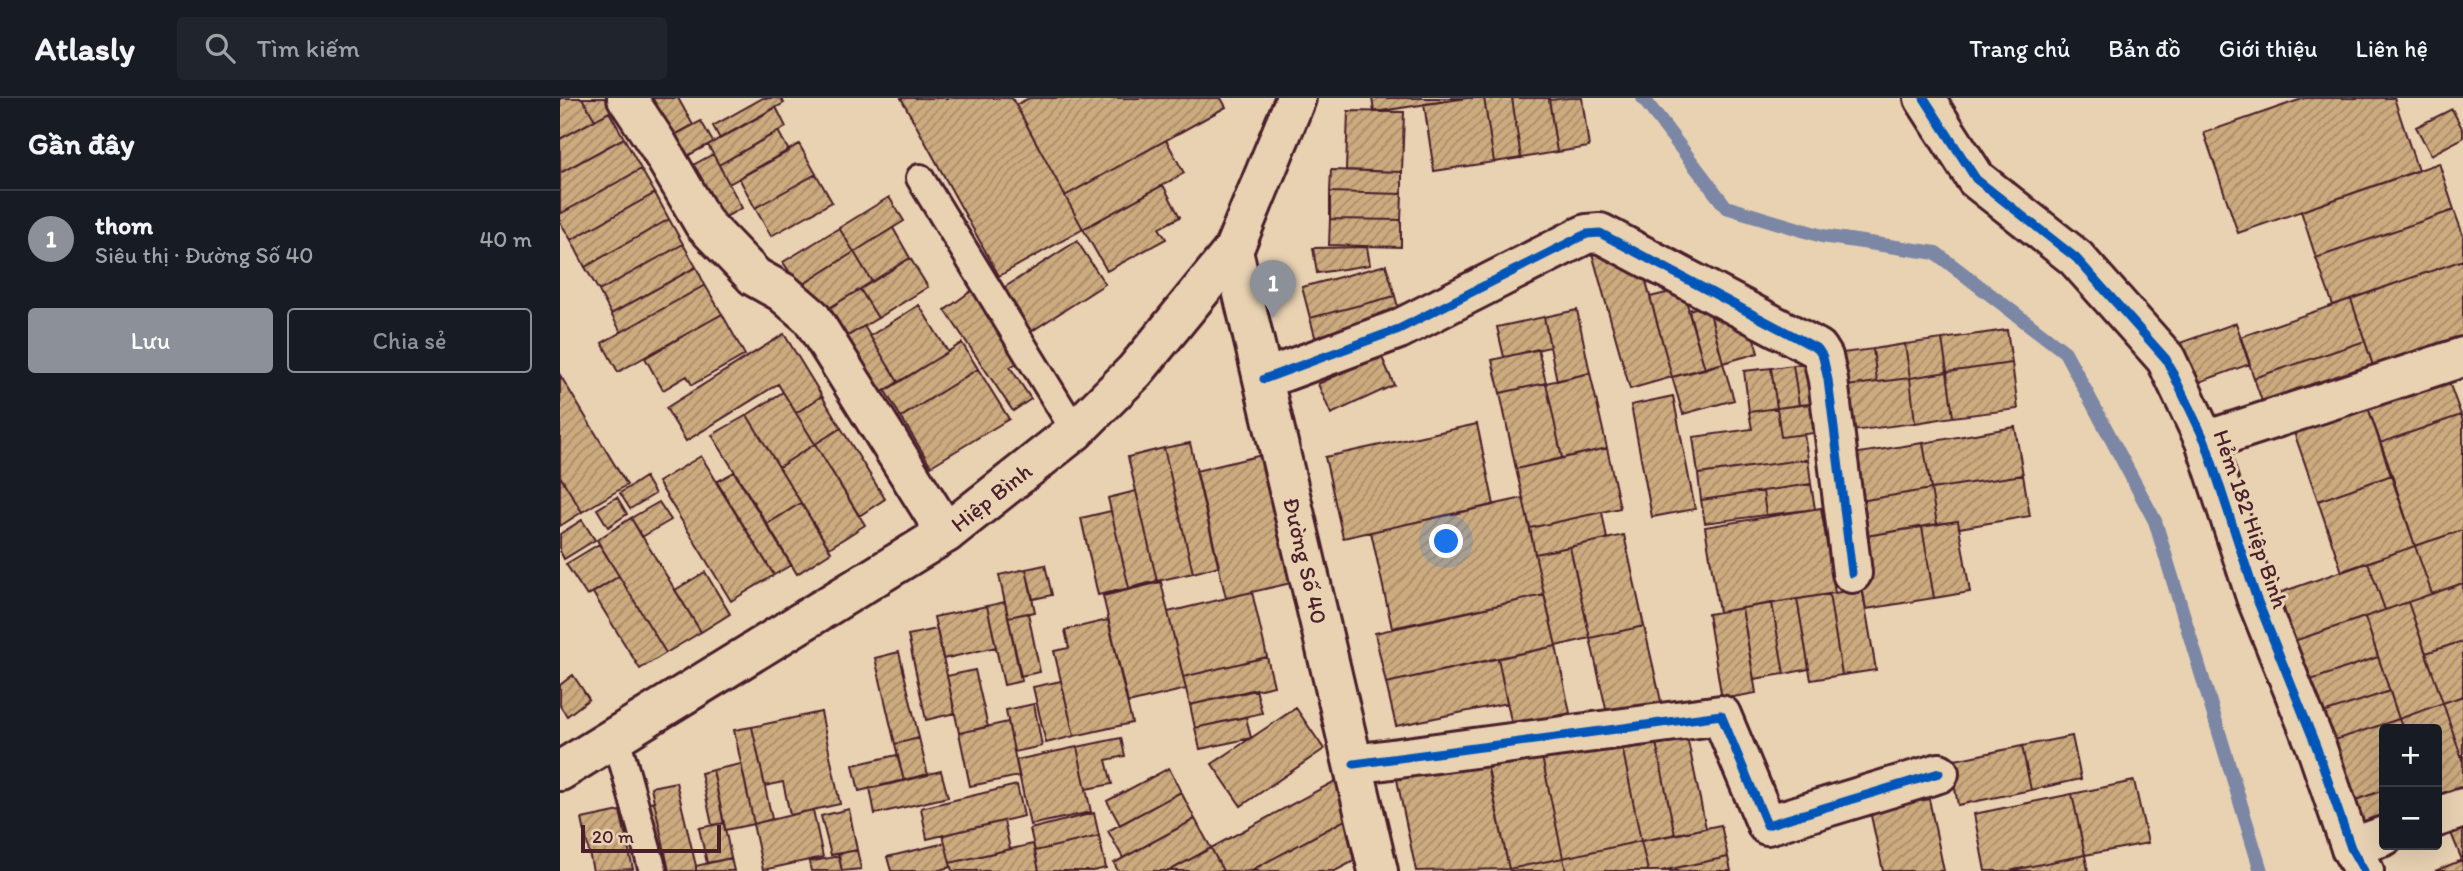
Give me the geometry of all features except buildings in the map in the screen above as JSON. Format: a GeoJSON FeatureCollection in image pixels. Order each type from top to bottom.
{"type":"FeatureCollection","features":[{"type":"Feature","properties":{"kind":"street"},"geometry":{"type":"LineString","coordinates":[[627,98],[705,224],[755,277],[782,292],[811,317],[946,533]]}},
{"type":"Feature","properties":{"kind":"street","name":"Hiệp Bình"},"geometry":{"type":"LineString","coordinates":[[560,771],[946,533],[1075,430],[1135,371],[1233,251],[1296,98]]}},
{"type":"Feature","properties":{"kind":"street","name":"Hẻm 182 Hiệp Bình"},"geometry":{"type":"LineString","coordinates":[[1924,98],[1976,179],[2076,258],[2166,359],[2205,441],[2256,597],[2316,746],[2366,852]]}},
{"type":"Feature","properties":{"kind":"street"},"geometry":{"type":"LineString","coordinates":[[1264,379],[1398,330],[1580,237],[1600,233],[1818,349],[1823,357],[1828,380],[1852,573]]}},
{"type":"Feature","properties":{"kind":"street","name":"Đường Số 40"},"geometry":{"type":"LineString","coordinates":[[1233,251],[1378,871]]}},
{"type":"Feature","properties":{"kind":"street"},"geometry":{"type":"LineString","coordinates":[[2205,441],[2463,356]]}},
{"type":"Feature","properties":{"kind":"street"},"geometry":{"type":"LineString","coordinates":[[1354,764],[1721,715],[1767,825],[1939,773]]}},
{"type":"Feature","properties":{"kind":"street"},"geometry":{"type":"LineString","coordinates":[[2442,815],[2463,808]]}},
{"type":"Feature","properties":{"kind":"lane"},"geometry":{"type":"LineString","coordinates":[[920,178],[1075,430]]}},
{"type":"Feature","properties":{"kind":"lane"},"geometry":{"type":"LineString","coordinates":[[617,737],[653,871]]}},
{"type":"Feature","properties":{"kind":"waterway"},"geometry":{"type":"LineString","coordinates":[[1643,98],[1726,207],[1822,236],[1936,253],[2065,352],[2155,521],[2261,871]]}},
{"type":"Feature","properties":{"kind":"cycle path"},"geometry":{"type":"LineString","coordinates":[[1924,98],[1976,179],[2076,258],[2166,359],[2205,441],[2256,597],[2316,746],[2351,848],[2364,871]]}},
{"type":"Feature","properties":{"kind":"cycle path"},"geometry":{"type":"LineString","coordinates":[[1264,379],[1399,329],[1580,237],[1600,233],[1818,349],[1823,357],[1828,380],[1852,573]]}},
{"type":"Feature","properties":{"kind":"cycle path"},"geometry":{"type":"LineString","coordinates":[[1354,764],[1721,715],[1767,825],[1939,773]]}},
{"type":"Feature","properties":{"kind":"place","name":"thom"},"geometry":{"type":"Point","coordinates":[1273,318]}}]}
